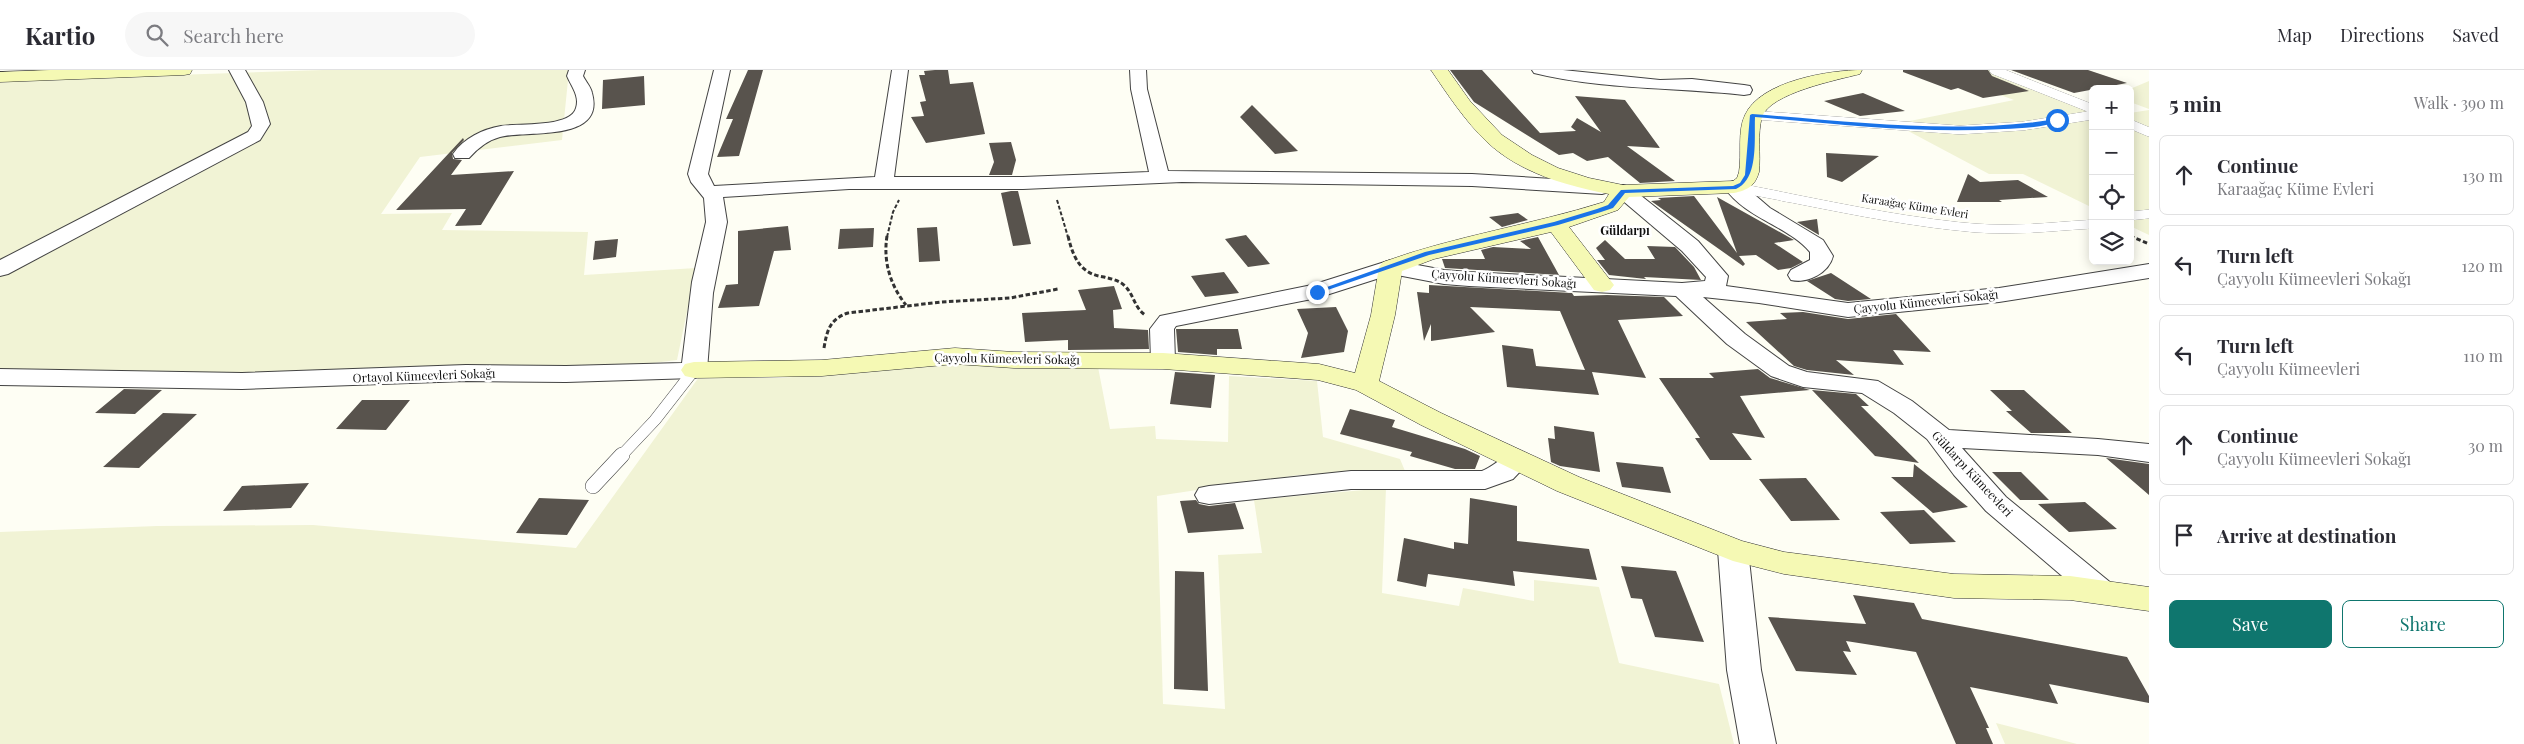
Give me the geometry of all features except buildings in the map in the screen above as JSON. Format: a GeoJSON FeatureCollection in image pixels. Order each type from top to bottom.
{"type":"FeatureCollection","features":[{"type":"Feature","properties":{"kind":"street"},"geometry":{"type":"LineString","coordinates":[[0,77],[184,70]]}},
{"type":"Feature","properties":{"kind":"street"},"geometry":{"type":"LineString","coordinates":[[0,269],[259,132],[261,122],[252,97],[237,70]]}},
{"type":"Feature","properties":{"kind":"street"},"geometry":{"type":"LineString","coordinates":[[462,154],[480,138],[500,131],[564,126],[578,122],[585,100],[584,92],[575,76],[577,70]]}},
{"type":"Feature","properties":{"kind":"street"},"geometry":{"type":"LineString","coordinates":[[694,370],[702,291],[715,227],[715,201],[709,192],[701,186],[698,174],[722,70]]}},
{"type":"Feature","properties":{"kind":"street"},"geometry":{"type":"LineString","coordinates":[[884,182],[900,70]]}},
{"type":"Feature","properties":{"kind":"street"},"geometry":{"type":"LineString","coordinates":[[1138,70],[1139,88],[1160,176]]}},
{"type":"Feature","properties":{"kind":"street"},"geometry":{"type":"LineString","coordinates":[[1439,70],[1483,128],[1511,151],[1551,172],[1613,190],[1690,246],[1712,269],[1717,281],[1712,287],[1692,290]]}},
{"type":"Feature","properties":{"kind":"street"},"geometry":{"type":"LineString","coordinates":[[1540,70],[1564,75],[1660,85],[1692,84],[1744,90]]}},
{"type":"Feature","properties":{"kind":"street"},"geometry":{"type":"LineString","coordinates":[[1756,111],[1780,93],[1854,70]]}},
{"type":"Feature","properties":{"kind":"street"},"geometry":{"type":"LineString","coordinates":[[709,192],[884,182],[1051,182],[1160,176],[1472,180],[1613,190],[1734,188],[1742,184],[1748,175],[1756,111],[1733,74]]}},
{"type":"Feature","properties":{"kind":"street"},"geometry":{"type":"LineString","coordinates":[[1734,188],[1758,208],[1804,236],[1819,249],[1822,254],[1817,266],[1799,275]]}},
{"type":"Feature","properties":{"kind":"street"},"geometry":{"type":"LineString","coordinates":[[1365,384],[1384,315],[1385,296],[1392,267],[1444,249],[1556,224],[1611,206],[1613,190]]}},
{"type":"Feature","properties":{"kind":"street"},"geometry":{"type":"LineString","coordinates":[[1556,224],[1602,285]]}},
{"type":"Feature","properties":{"kind":"street","name":"Çayyolu Kümeevleri Sokağı"},"geometry":{"type":"LineString","coordinates":[[1164,324],[1174,319],[1317,292],[1392,267],[1444,277],[1692,290],[1780,299],[1837,309],[1860,310],[1999,296],[2149,271]]}},
{"type":"Feature","properties":{"kind":"street","name":"Güldarpı Kümeevleri"},"geometry":{"type":"LineString","coordinates":[[1692,290],[1736,339],[1780,371],[1804,379],[1857,383],[1868,386],[1903,407],[1941,438],[1964,469],[1996,504],[2100,591]]}},
{"type":"Feature","properties":{"kind":"street"},"geometry":{"type":"LineString","coordinates":[[1163,361],[1162,336],[1164,324]]}},
{"type":"Feature","properties":{"kind":"street","name":"Çayyolu Kümeevleri Sokağı"},"geometry":{"type":"LineString","coordinates":[[694,370],[822,368],[940,356],[1014,360],[1163,361],[1319,372],[1343,376],[1365,384],[1431,419],[1568,484],[1733,550],[1784,563],[1954,586],[2070,588],[2100,591],[2149,600]]}},
{"type":"Feature","properties":{"kind":"street","name":"Ortayol Kümeevleri Sokağı"},"geometry":{"type":"LineString","coordinates":[[0,376],[242,382],[466,373],[566,374],[694,370]]}},
{"type":"Feature","properties":{"kind":"street"},"geometry":{"type":"LineString","coordinates":[[1941,438],[2098,447],[2149,452]]}},
{"type":"Feature","properties":{"kind":"street"},"geometry":{"type":"LineString","coordinates":[[1209,495],[1351,480],[1485,480],[1503,473],[1517,460]]}},
{"type":"Feature","properties":{"kind":"street"},"geometry":{"type":"LineString","coordinates":[[1733,550],[1744,670],[1758,744]]}},
{"type":"Feature","properties":{"kind":"lane"},"geometry":{"type":"LineString","coordinates":[[1994,70],[2089,108]]}},
{"type":"Feature","properties":{"kind":"lane"},"geometry":{"type":"LineString","coordinates":[[1756,111],[1925,129],[1960,130],[2023,126],[2089,116]]}},
{"type":"Feature","properties":{"kind":"lane"},"geometry":{"type":"LineString","coordinates":[[2134,126],[2149,132]]}},
{"type":"Feature","properties":{"kind":"lane","name":"Karaağaç Küme Evleri"},"geometry":{"type":"LineString","coordinates":[[1734,188],[1894,216],[1976,228],[2033,228],[2089,224]]}},
{"type":"Feature","properties":{"kind":"lane"},"geometry":{"type":"LineString","coordinates":[[2134,216],[2149,214]]}},
{"type":"Feature","properties":{"kind":"lane"},"geometry":{"type":"LineString","coordinates":[[593,486],[655,420],[694,370]]}},
{"type":"Feature","properties":{"kind":"path"},"geometry":{"type":"LineString","coordinates":[[906,306],[896,296],[891,284],[888,270],[887,230],[892,212],[912,182]]}},
{"type":"Feature","properties":{"kind":"path"},"geometry":{"type":"LineString","coordinates":[[1051,182],[1064,214],[1072,252],[1078,265],[1097,277],[1122,283],[1129,290],[1134,307],[1151,319],[1164,324]]}},
{"type":"Feature","properties":{"kind":"path"},"geometry":{"type":"LineString","coordinates":[[2134,238],[2149,244]]}},
{"type":"Feature","properties":{"kind":"path"},"geometry":{"type":"LineString","coordinates":[[822,368],[826,333],[832,320],[848,313],[906,306],[1010,298],[1058,289]]}},
{"type":"Feature","properties":{"kind":"green space"},"geometry":{"type":"Polygon","coordinates":[[[323,70],[569,70],[562,140],[420,157],[381,214],[452,213],[442,230],[588,232],[584,275],[696,268],[677,360],[605,369],[247,374],[0,371],[0,81],[323,70]]]}},
{"type":"Feature","properties":{"kind":"green space"},"geometry":{"type":"Polygon","coordinates":[[[1932,70],[1992,70],[2089,103],[2089,206],[2023,174],[1989,174],[1895,124],[2014,100],[1932,70]]]}},
{"type":"Feature","properties":{"kind":"green space"},"geometry":{"type":"Polygon","coordinates":[[[2149,81],[2149,109],[2134,103],[2134,87],[2149,81]]]}},
{"type":"Feature","properties":{"kind":"green space"},"geometry":{"type":"Polygon","coordinates":[[[2149,110],[2149,235],[2134,228],[2134,112],[2149,110]]]}},
{"type":"Feature","properties":{"kind":"green space"},"geometry":{"type":"Polygon","coordinates":[[[950,362],[1098,367],[1110,429],[1155,426],[1156,439],[1228,442],[1229,376],[1317,381],[1323,437],[1400,459],[1405,471],[1298,475],[1157,496],[1163,704],[1225,709],[1218,555],[1262,553],[1254,500],[1386,488],[1382,593],[1459,606],[1463,588],[1534,601],[1534,580],[1599,587],[1619,663],[1719,684],[1734,744],[0,744],[0,532],[157,526],[313,525],[576,548],[699,377],[782,378],[950,362]]]}},
{"type":"Feature","properties":{"kind":"green space"},"geometry":{"type":"Polygon","coordinates":[[[1996,723],[2077,744],[2005,744],[1996,723]]]}},
{"type":"Feature","properties":{"kind":"district","name":"Güldarpı"},"geometry":{"type":"Point","coordinates":[1625,231]}},
{"type":"Feature","properties":{"kind":"route"},"geometry":{"type":"LineString","coordinates":[[1317,292],[1427,254],[1556,224],[1599,210],[1611,206],[1623,191],[1734,188],[1742,184],[1748,175],[1752,115],[1925,129],[1960,130],[2023,126],[2057,120]]}}]}
